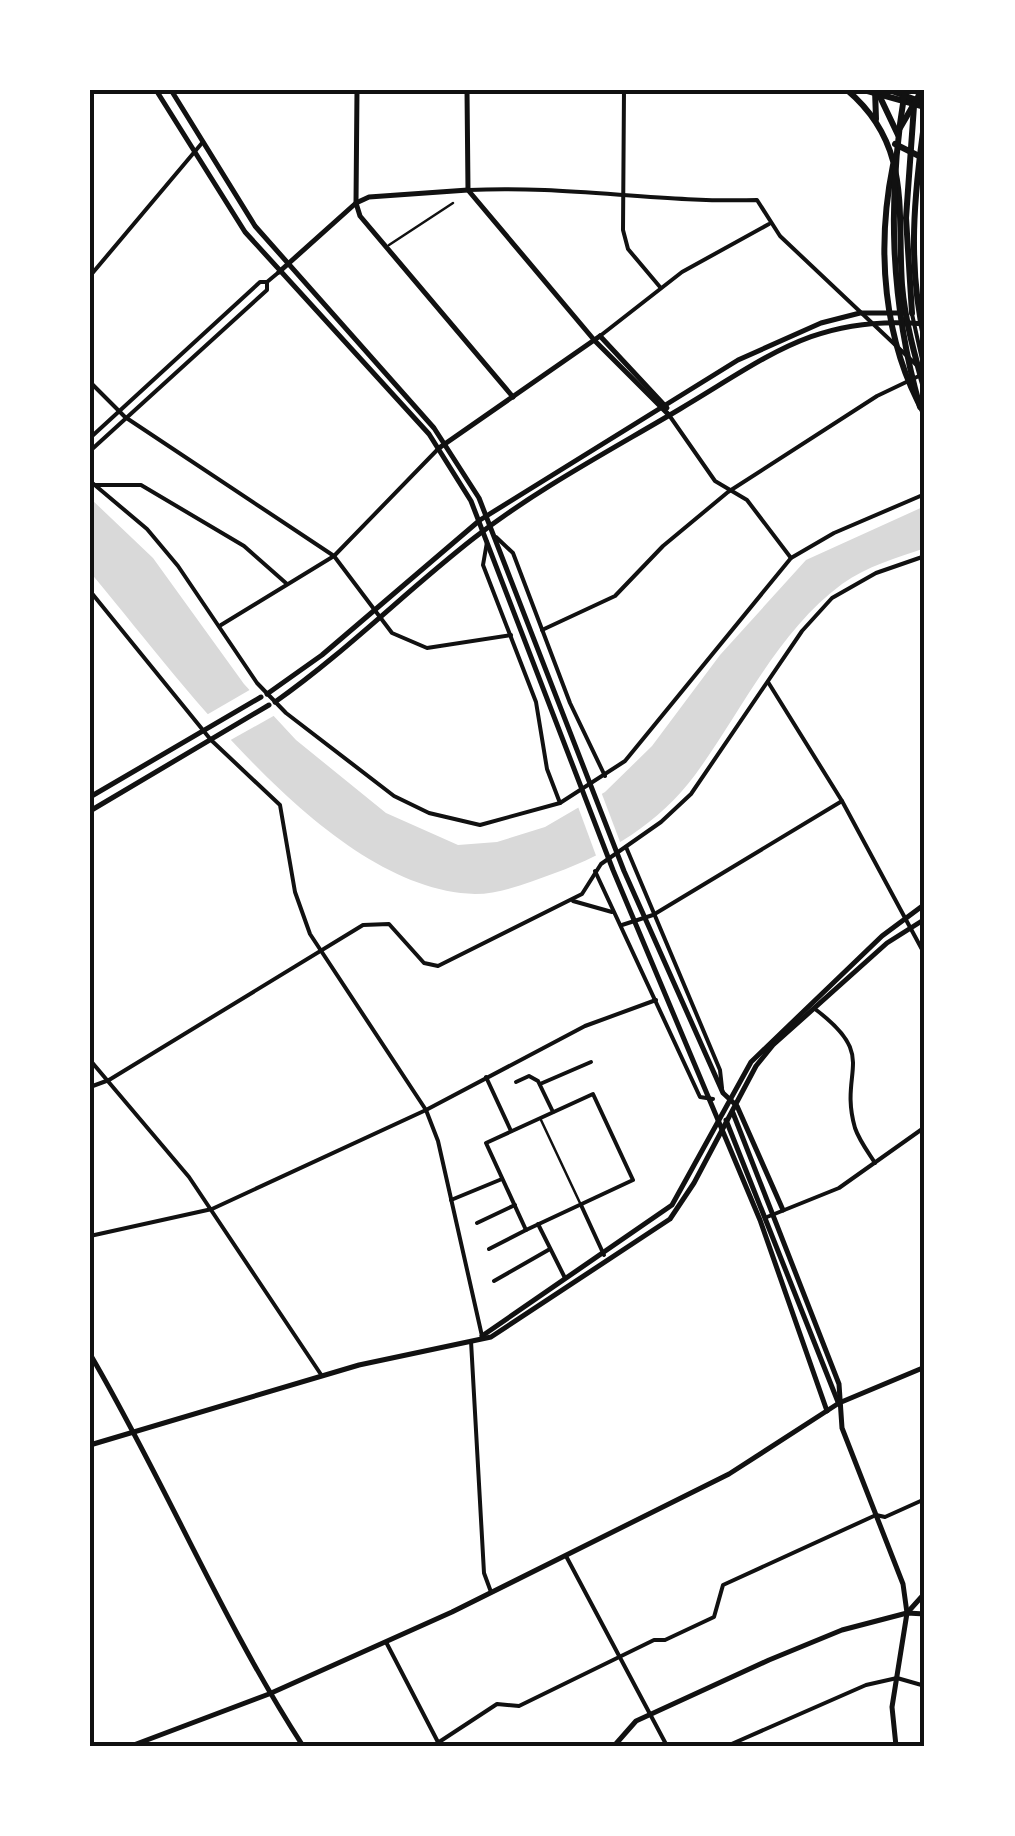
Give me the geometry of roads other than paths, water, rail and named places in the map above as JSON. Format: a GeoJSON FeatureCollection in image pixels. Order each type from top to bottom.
{"type":"FeatureCollection","features":[{"type":"Feature","properties":{"kind":"main road"},"geometry":{"type":"LineString","coordinates":[[156,90],[245,232],[439,448],[480,520],[613,870],[719,1116],[771,1216],[827,1411]]}},
{"type":"Feature","properties":{"kind":"main road"},"geometry":{"type":"LineString","coordinates":[[171,90],[202,143],[286,265],[445,442],[487,515],[624,871],[723,1093],[730,1100],[783,1210]]}},
{"type":"Feature","properties":{"kind":"main road"},"geometry":{"type":"LineString","coordinates":[[358,90],[356,203],[360,216],[513,397]]}},
{"type":"Feature","properties":{"kind":"main road"},"geometry":{"type":"LineString","coordinates":[[467,90],[468,190],[520,256],[669,415]]}},
{"type":"Feature","properties":{"kind":"main road"},"geometry":{"type":"LineString","coordinates":[[848,90],[895,144],[925,159]]}},
{"type":"Feature","properties":{"kind":"main road"},"geometry":{"type":"LineString","coordinates":[[864,90],[925,105]]}},
{"type":"Feature","properties":{"kind":"main road"},"geometry":{"type":"LineString","coordinates":[[889,90],[925,105]]}},
{"type":"Feature","properties":{"kind":"main road"},"geometry":{"type":"LineString","coordinates":[[905,90],[894,173],[894,288],[920,407]]}},
{"type":"Feature","properties":{"kind":"main road"},"geometry":{"type":"LineString","coordinates":[[899,134],[919,91]]}},
{"type":"Feature","properties":{"kind":"main road"},"geometry":{"type":"LineString","coordinates":[[919,91],[899,134],[891,178],[886,250],[892,328],[904,377],[925,416]]}},
{"type":"Feature","properties":{"kind":"main road"},"geometry":{"type":"LineString","coordinates":[[877,93],[880,129],[899,177],[902,288],[925,392]]}},
{"type":"Feature","properties":{"kind":"main road"},"geometry":{"type":"LineString","coordinates":[[877,93],[899,134]]}},
{"type":"Feature","properties":{"kind":"main road"},"geometry":{"type":"LineString","coordinates":[[912,313],[906,218],[915,103]]}},
{"type":"Feature","properties":{"kind":"main road"},"geometry":{"type":"LineString","coordinates":[[925,118],[912,218],[914,287],[925,342]]}},
{"type":"Feature","properties":{"kind":"main road"},"geometry":{"type":"LineString","coordinates":[[279,272],[356,203],[369,197],[468,190]]}},
{"type":"Feature","properties":{"kind":"main road"},"geometry":{"type":"LineString","coordinates":[[90,797],[264,695],[374,611],[487,515],[756,349],[860,313],[925,314]]}},
{"type":"Feature","properties":{"kind":"main road"},"geometry":{"type":"LineString","coordinates":[[90,811],[272,704],[491,526],[769,353],[814,334],[869,322],[925,324]]}},
{"type":"Feature","properties":{"kind":"main road"},"geometry":{"type":"LineString","coordinates":[[439,448],[596,337]]}},
{"type":"Feature","properties":{"kind":"main road"},"geometry":{"type":"LineString","coordinates":[[90,1445],[322,1376],[482,1336],[672,1206],[750,1062],[907,916],[925,904]]}},
{"type":"Feature","properties":{"kind":"main road"},"geometry":{"type":"LineString","coordinates":[[482,1336],[491,1337],[670,1219],[735,1110],[756,1066],[811,1006],[925,919]]}},
{"type":"Feature","properties":{"kind":"main road"},"geometry":{"type":"LineString","coordinates":[[735,1110],[771,1216],[839,1384],[842,1428],[903,1584],[907,1613],[892,1707],[896,1746]]}},
{"type":"Feature","properties":{"kind":"main road"},"geometry":{"type":"LineString","coordinates":[[726,1124],[796,1309],[831,1394],[839,1404]]}},
{"type":"Feature","properties":{"kind":"main road"},"geometry":{"type":"LineString","coordinates":[[90,1354],[134,1429],[269,1694],[303,1746]]}},
{"type":"Feature","properties":{"kind":"main road"},"geometry":{"type":"LineString","coordinates":[[131,1746],[269,1694],[491,1592],[729,1474],[839,1404],[925,1367]]}},
{"type":"Feature","properties":{"kind":"main road"},"geometry":{"type":"LineString","coordinates":[[907,1613],[925,1593]]}},
{"type":"Feature","properties":{"kind":"main road"},"geometry":{"type":"LineString","coordinates":[[614,1746],[630,1726],[652,1712],[842,1630],[907,1613],[925,1614]]}},
{"type":"Feature","properties":{"kind":"street"},"geometry":{"type":"LineString","coordinates":[[624,90],[622,194],[628,249],[660,288]]}},
{"type":"Feature","properties":{"kind":"street"},"geometry":{"type":"LineString","coordinates":[[90,276],[202,143]]}},
{"type":"Feature","properties":{"kind":"street"},"geometry":{"type":"LineString","coordinates":[[468,190],[550,187],[702,202],[757,200],[770,224],[925,373]]}},
{"type":"Feature","properties":{"kind":"street"},"geometry":{"type":"LineString","coordinates":[[388,246],[453,203]]}},
{"type":"Feature","properties":{"kind":"street"},"geometry":{"type":"LineString","coordinates":[[596,337],[660,288],[770,224]]}},
{"type":"Feature","properties":{"kind":"street"},"geometry":{"type":"LineString","coordinates":[[90,438],[117,409],[260,282],[267,282],[279,272]]}},
{"type":"Feature","properties":{"kind":"street"},"geometry":{"type":"LineString","coordinates":[[90,451],[267,290],[267,282]]}},
{"type":"Feature","properties":{"kind":"street"},"geometry":{"type":"LineString","coordinates":[[912,313],[925,373]]}},
{"type":"Feature","properties":{"kind":"street"},"geometry":{"type":"LineString","coordinates":[[542,630],[615,596],[663,546],[728,492],[877,396],[925,373]]}},
{"type":"Feature","properties":{"kind":"street"},"geometry":{"type":"LineString","coordinates":[[90,382],[125,417],[334,556],[392,632],[423,648],[510,636]]}},
{"type":"Feature","properties":{"kind":"street"},"geometry":{"type":"LineString","coordinates":[[669,415],[728,492],[746,500],[791,558]]}},
{"type":"Feature","properties":{"kind":"street"},"geometry":{"type":"LineString","coordinates":[[221,626],[334,556],[439,448]]}},
{"type":"Feature","properties":{"kind":"street"},"geometry":{"type":"LineString","coordinates":[[92,483],[141,486],[244,546],[287,584]]}},
{"type":"Feature","properties":{"kind":"street"},"geometry":{"type":"LineString","coordinates":[[92,483],[147,530],[221,626],[272,704],[394,796],[429,813],[480,826],[560,803],[625,762],[670,712],[791,558],[834,533],[925,494]]}},
{"type":"Feature","properties":{"kind":"street"},"geometry":{"type":"LineString","coordinates":[[496,536],[514,553],[542,630],[605,776]]}},
{"type":"Feature","properties":{"kind":"street"},"geometry":{"type":"LineString","coordinates":[[488,539],[483,565],[540,716],[547,769],[560,803]]}},
{"type":"Feature","properties":{"kind":"street"},"geometry":{"type":"LineString","coordinates":[[90,1087],[109,1080],[363,924],[381,922],[396,929],[424,962],[438,966],[582,894],[595,871],[691,794],[802,630],[832,598],[876,574],[925,556]]}},
{"type":"Feature","properties":{"kind":"street"},"geometry":{"type":"LineString","coordinates":[[90,591],[204,732],[215,738],[282,809],[298,902],[320,948],[426,1110],[452,1200],[482,1336]]}},
{"type":"Feature","properties":{"kind":"street"},"geometry":{"type":"LineString","coordinates":[[768,682],[842,802],[925,955]]}},
{"type":"Feature","properties":{"kind":"street"},"geometry":{"type":"LineString","coordinates":[[622,926],[653,915],[842,802]]}},
{"type":"Feature","properties":{"kind":"street"},"geometry":{"type":"LineString","coordinates":[[626,847],[720,1070],[723,1093]]}},
{"type":"Feature","properties":{"kind":"street"},"geometry":{"type":"LineString","coordinates":[[595,871],[700,1097],[713,1099]]}},
{"type":"Feature","properties":{"kind":"street"},"geometry":{"type":"LineString","coordinates":[[568,901],[594,904],[613,913]]}},
{"type":"Feature","properties":{"kind":"street"},"geometry":{"type":"LineString","coordinates":[[90,1236],[212,1209],[426,1110],[598,1019],[656,1000]]}},
{"type":"Feature","properties":{"kind":"street"},"geometry":{"type":"LineString","coordinates":[[811,1006],[842,1030],[852,1048],[854,1125],[875,1162]]}},
{"type":"Feature","properties":{"kind":"street"},"geometry":{"type":"LineString","coordinates":[[90,1060],[212,1209],[322,1376]]}},
{"type":"Feature","properties":{"kind":"street"},"geometry":{"type":"LineString","coordinates":[[540,1084],[591,1062]]}},
{"type":"Feature","properties":{"kind":"street"},"geometry":{"type":"LineString","coordinates":[[516,1082],[529,1076],[540,1084],[553,1112]]}},
{"type":"Feature","properties":{"kind":"street"},"geometry":{"type":"LineString","coordinates":[[486,1077],[510,1131]]}},
{"type":"Feature","properties":{"kind":"street"},"geometry":{"type":"LineString","coordinates":[[490,1248],[633,1180],[593,1094],[486,1143],[526,1230]]}},
{"type":"Feature","properties":{"kind":"street"},"geometry":{"type":"LineString","coordinates":[[540,1118],[604,1254]]}},
{"type":"Feature","properties":{"kind":"street"},"geometry":{"type":"LineString","coordinates":[[771,1216],[839,1188],[925,1126]]}},
{"type":"Feature","properties":{"kind":"street"},"geometry":{"type":"LineString","coordinates":[[452,1200],[502,1179]]}},
{"type":"Feature","properties":{"kind":"street"},"geometry":{"type":"LineString","coordinates":[[477,1223],[515,1205]]}},
{"type":"Feature","properties":{"kind":"street"},"geometry":{"type":"LineString","coordinates":[[538,1224],[565,1280]]}},
{"type":"Feature","properties":{"kind":"street"},"geometry":{"type":"LineString","coordinates":[[494,1281],[550,1248]]}},
{"type":"Feature","properties":{"kind":"street"},"geometry":{"type":"LineString","coordinates":[[470,1341],[484,1573],[491,1592]]}},
{"type":"Feature","properties":{"kind":"street"},"geometry":{"type":"LineString","coordinates":[[386,1642],[437,1745],[497,1704],[519,1706],[714,1617],[722,1584],[876,1516],[886,1517],[925,1499]]}},
{"type":"Feature","properties":{"kind":"street"},"geometry":{"type":"LineString","coordinates":[[566,1556],[667,1746]]}},
{"type":"Feature","properties":{"kind":"street"},"geometry":{"type":"LineString","coordinates":[[727,1746],[866,1684],[897,1678],[925,1686]]}}]}
